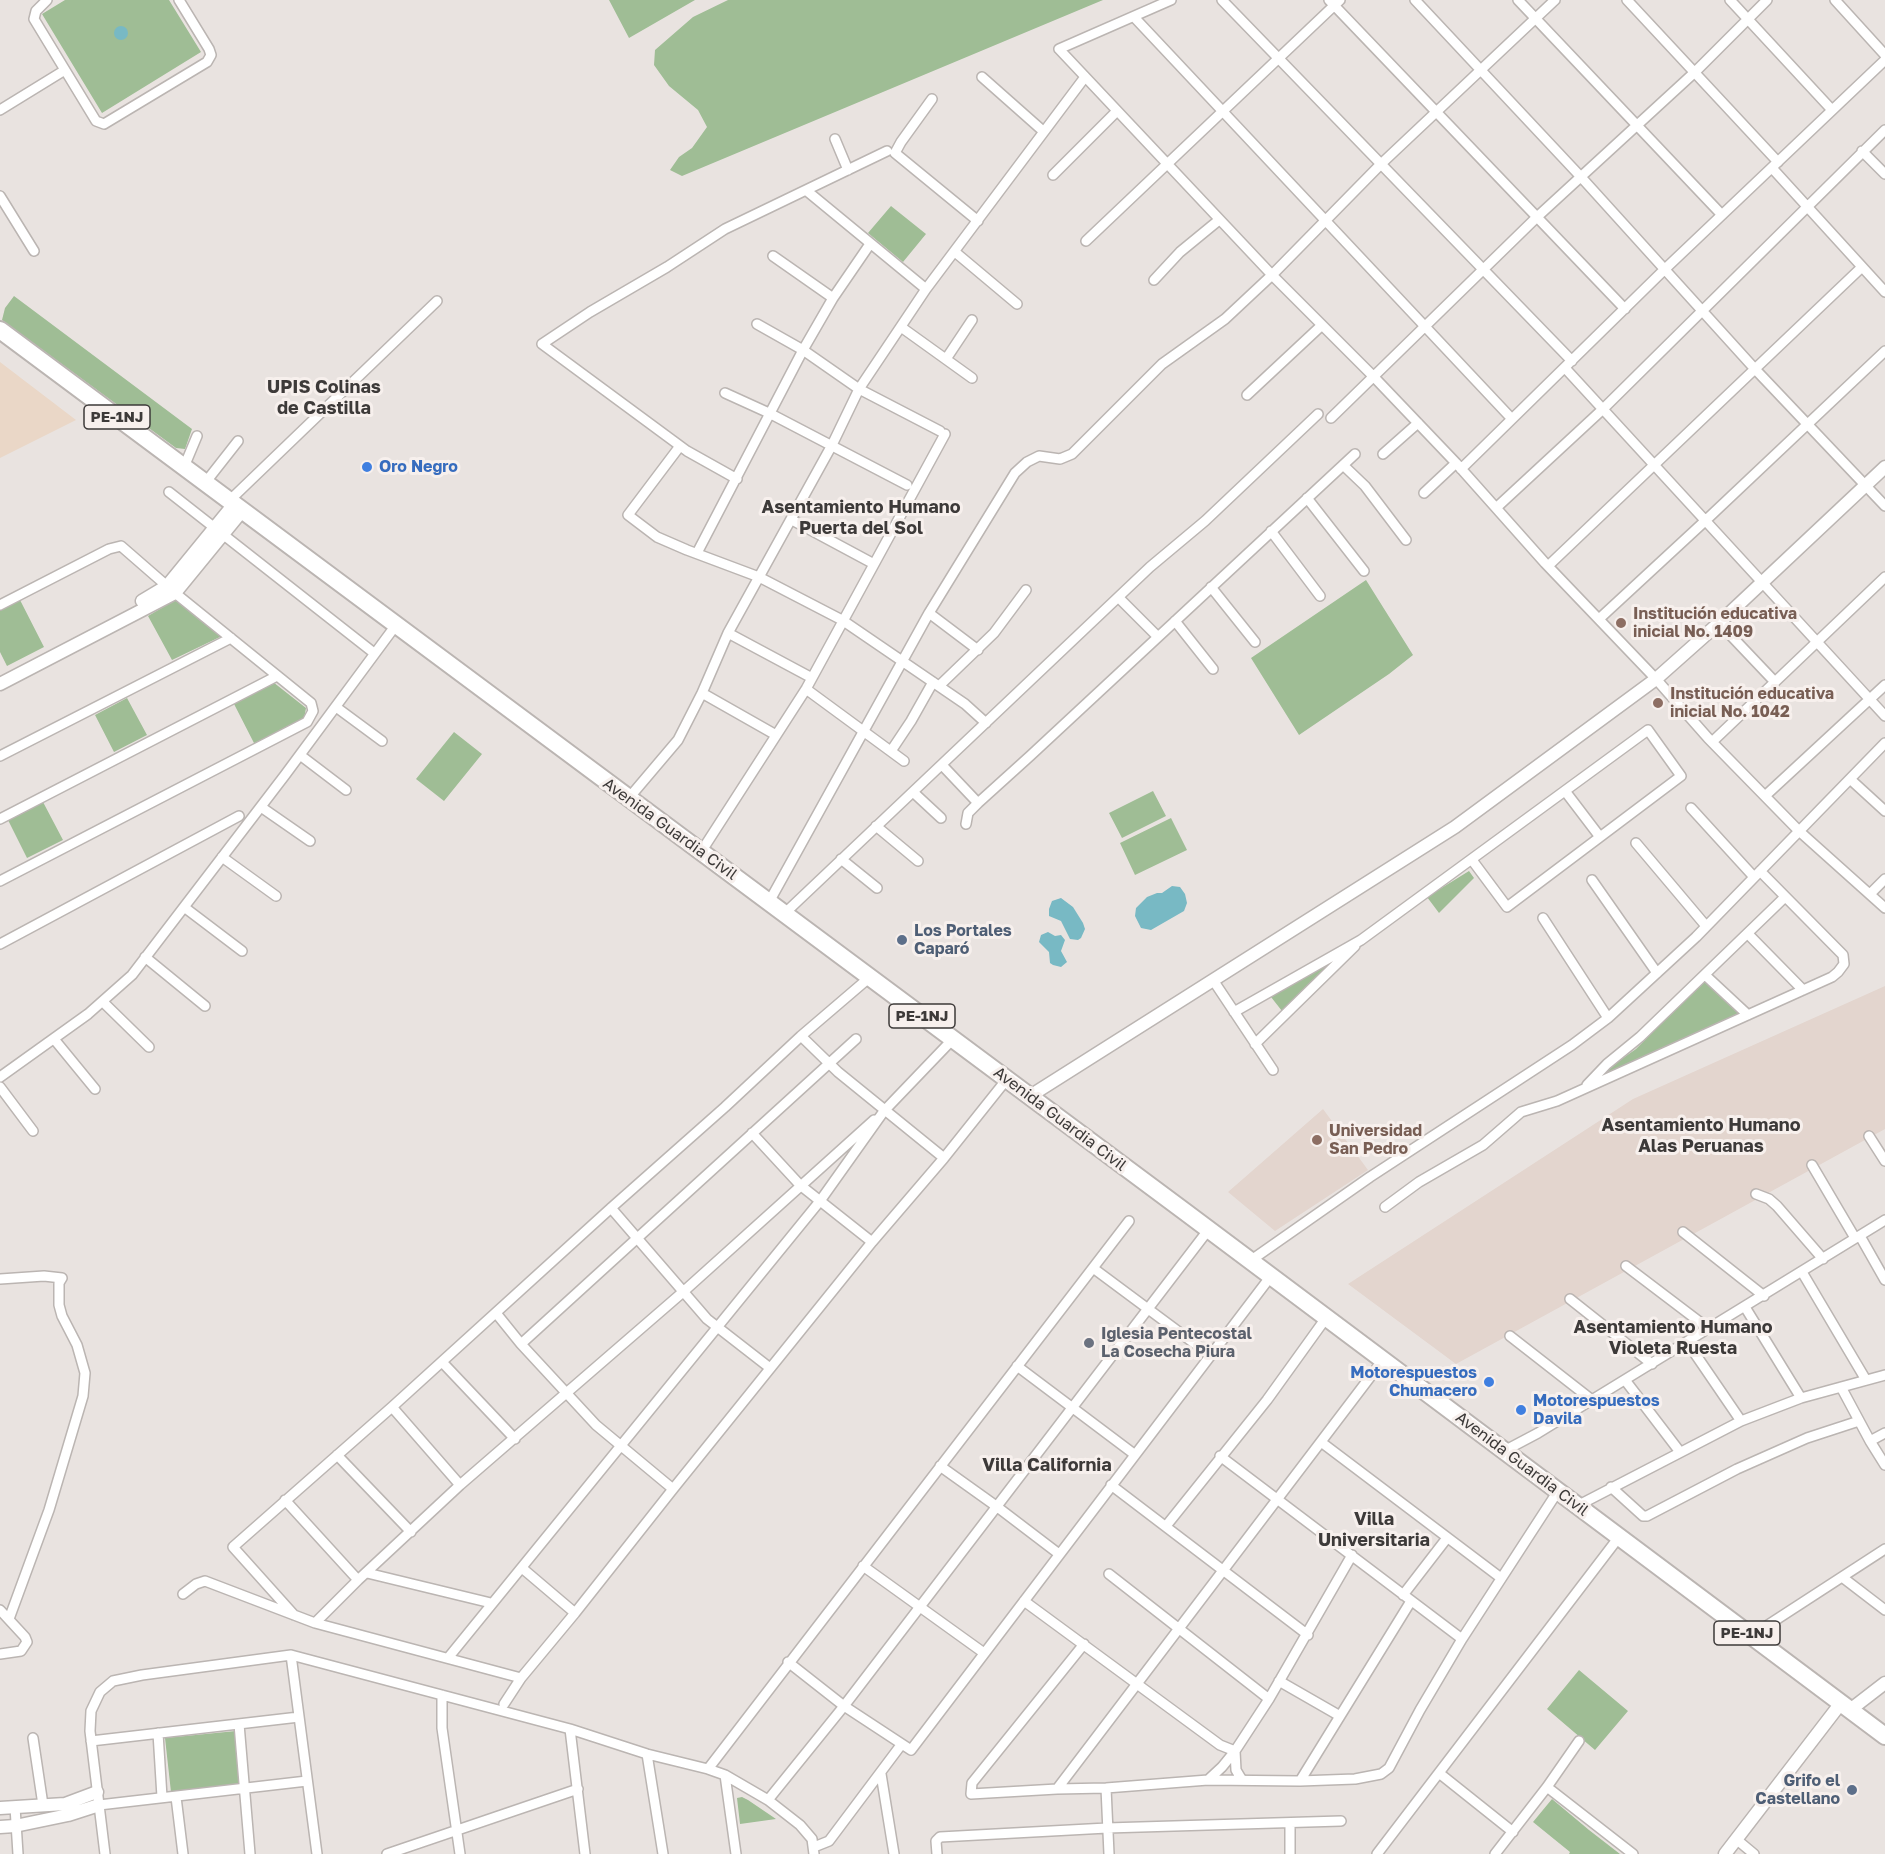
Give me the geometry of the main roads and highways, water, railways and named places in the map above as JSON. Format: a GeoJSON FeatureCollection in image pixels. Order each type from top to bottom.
{"type":"FeatureCollection","features":[{"type":"Feature","properties":{"kind":"highway","name":"Avenida Guardia Civil"},"geometry":{"type":"LineString","coordinates":[[0,330],[1209,1229],[1885,1736]]}},
{"type":"Feature","properties":{"kind":"water"},"geometry":{"type":"Polygon","coordinates":[[[121,26],[126,28],[128,33],[126,38],[121,40],[116,38],[114,33],[116,28],[121,26]]]}},
{"type":"Feature","properties":{"kind":"water"},"geometry":{"type":"Polygon","coordinates":[[[1172,886],[1180,887],[1185,894],[1187,903],[1184,911],[1151,930],[1141,928],[1135,916],[1136,908],[1147,897],[1162,893],[1172,886]]]}},
{"type":"Feature","properties":{"kind":"water"},"geometry":{"type":"Polygon","coordinates":[[[1061,898],[1073,907],[1083,923],[1085,929],[1078,940],[1070,939],[1061,921],[1049,916],[1052,901],[1061,898]]]}},
{"type":"Feature","properties":{"kind":"water"},"geometry":{"type":"Polygon","coordinates":[[[1048,932],[1055,936],[1061,935],[1065,940],[1061,951],[1067,962],[1061,967],[1050,963],[1049,952],[1039,942],[1041,935],[1048,932]]]}},
{"type":"Feature","properties":{"kind":"place","name":"Oro Negro"},"geometry":{"type":"Point","coordinates":[367,467]}},
{"type":"Feature","properties":{"kind":"place","name":"Institución educativa inicial No. 1409"},"geometry":{"type":"Point","coordinates":[1621,623]}},
{"type":"Feature","properties":{"kind":"place","name":"Institución educativa inicial No. 1042"},"geometry":{"type":"Point","coordinates":[1658,703]}},
{"type":"Feature","properties":{"kind":"place","name":"Los Portales Caparó"},"geometry":{"type":"Point","coordinates":[902,940]}},
{"type":"Feature","properties":{"kind":"place","name":"Universidad San Pedro"},"geometry":{"type":"Point","coordinates":[1317,1140]}},
{"type":"Feature","properties":{"kind":"place","name":"Iglesia Pentecostal La Cosecha Piura"},"geometry":{"type":"Point","coordinates":[1089,1343]}},
{"type":"Feature","properties":{"kind":"place","name":"Motorespuestos Chumacero"},"geometry":{"type":"Point","coordinates":[1489,1382]}},
{"type":"Feature","properties":{"kind":"place","name":"Motorespuestos Davila"},"geometry":{"type":"Point","coordinates":[1521,1410]}},
{"type":"Feature","properties":{"kind":"place","name":"Grifo el Castellano"},"geometry":{"type":"Point","coordinates":[1852,1790]}},
{"type":"Feature","properties":{"kind":"district","name":"UPIS Colinas de Castilla"},"geometry":{"type":"Point","coordinates":[324,397]}},
{"type":"Feature","properties":{"kind":"district","name":"Asentamiento Humano Puerta del Sol"},"geometry":{"type":"Point","coordinates":[861,517]}},
{"type":"Feature","properties":{"kind":"district","name":"Asentamiento Humano Alas Peruanas"},"geometry":{"type":"Point","coordinates":[1701,1135]}},
{"type":"Feature","properties":{"kind":"district","name":"Asentamiento Humano Violeta Ruesta"},"geometry":{"type":"Point","coordinates":[1673,1337]}},
{"type":"Feature","properties":{"kind":"district","name":"Villa California"},"geometry":{"type":"Point","coordinates":[1047,1465]}},
{"type":"Feature","properties":{"kind":"district","name":"Villa Universitaria"},"geometry":{"type":"Point","coordinates":[1374,1529]}}]}
